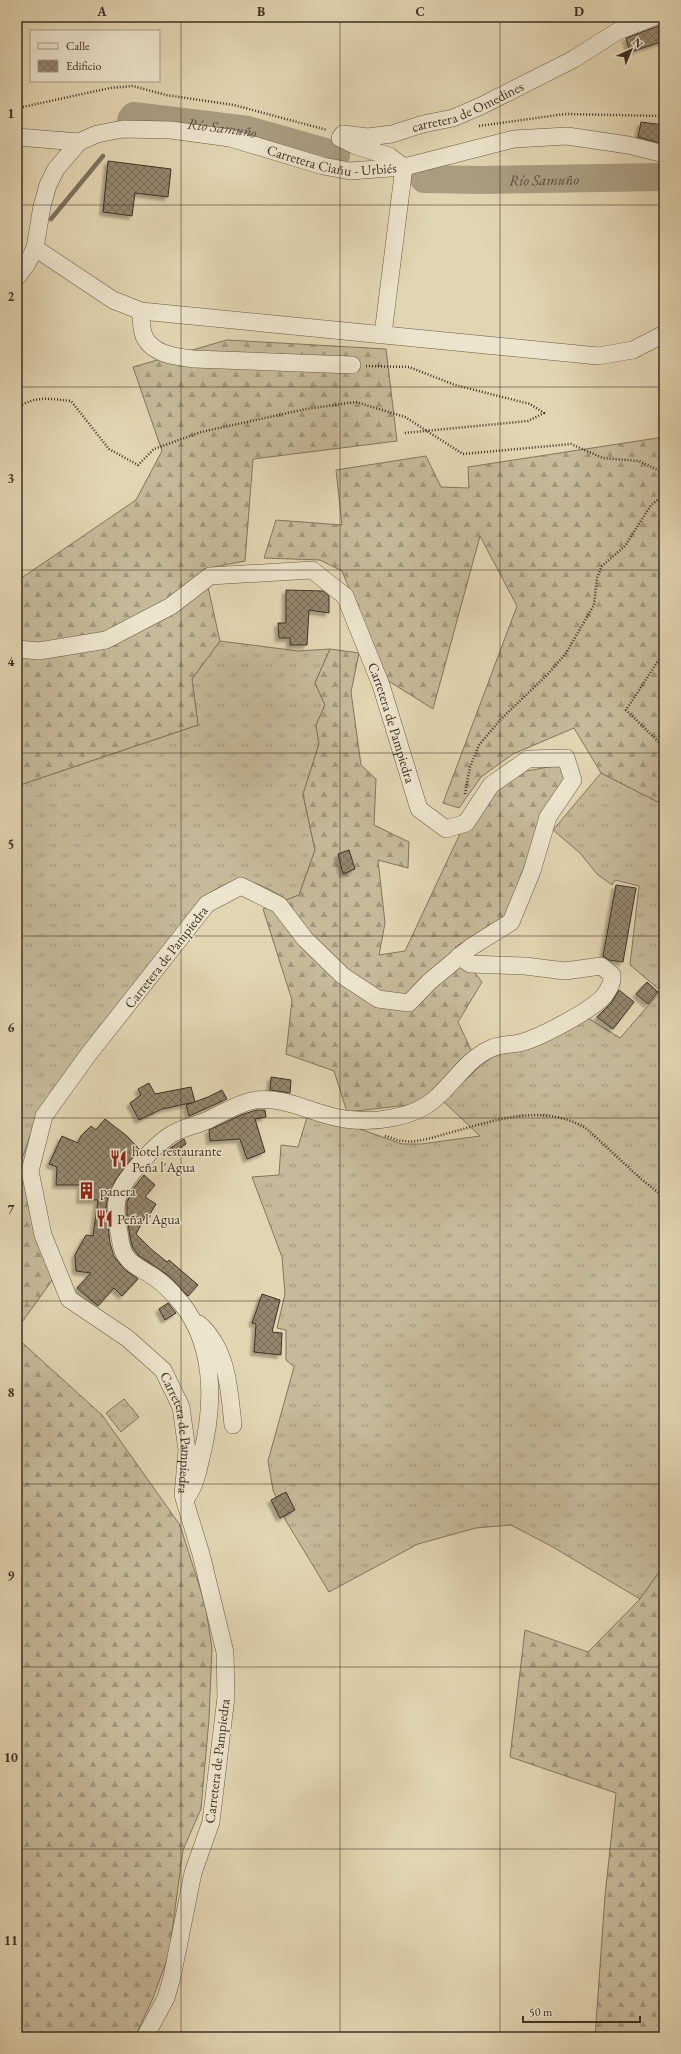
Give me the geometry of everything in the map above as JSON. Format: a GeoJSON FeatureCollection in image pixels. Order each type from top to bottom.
{"type":"FeatureCollection","features":[{"type":"Feature","properties":{"kind":"street","name":"carretera de Omedines"},"geometry":{"type":"LineString","coordinates":[[343,134],[368,137],[392,134],[423,124],[453,118],[481,106],[574,59],[618,31],[653,17]]}},
{"type":"Feature","properties":{"kind":"street","name":"Carretera Ciañu - Urbiés"},"geometry":{"type":"LineString","coordinates":[[17,277],[27,264],[35,248],[42,206],[48,185],[56,168],[79,142],[97,134],[123,129],[171,130],[230,138],[323,166],[350,171],[404,167],[514,139],[568,136],[628,145],[664,154]]}},
{"type":"Feature","properties":{"kind":"street"},"geometry":{"type":"LineString","coordinates":[[343,134],[340,138],[346,142],[371,152],[389,156],[404,167],[383,334]]}},
{"type":"Feature","properties":{"kind":"street"},"geometry":{"type":"LineString","coordinates":[[17,136],[79,142]]}},
{"type":"Feature","properties":{"kind":"street"},"geometry":{"type":"LineString","coordinates":[[35,248],[113,300],[140,311],[598,356],[632,350],[664,334]]}},
{"type":"Feature","properties":{"kind":"street"},"geometry":{"type":"LineString","coordinates":[[140,311],[144,334],[150,345],[174,356],[194,359],[352,365]]}},
{"type":"Feature","properties":{"kind":"street","name":"Carretera de Pampiedra"},"geometry":{"type":"LineString","coordinates":[[17,649],[39,651],[106,640],[171,606],[210,576],[312,570],[345,596],[381,685],[420,809],[446,829],[466,823],[491,785],[528,758],[566,758],[573,780],[548,817],[532,871],[511,922],[459,956],[428,982],[409,1002],[378,999],[343,976],[305,939],[279,905],[241,886],[206,904],[157,969],[88,1055],[44,1116],[30,1171],[43,1235],[69,1299],[127,1338],[163,1370],[181,1407],[187,1450],[183,1494],[219,1619],[225,1652],[226,1697],[211,1822],[193,1873],[172,1977],[166,1998],[145,2037]]}},
{"type":"Feature","properties":{"kind":"street"},"geometry":{"type":"LineString","coordinates":[[233,1426],[225,1365],[220,1353],[206,1331],[191,1318],[174,1294],[153,1277],[143,1272],[125,1256],[118,1225],[117,1200],[120,1191],[145,1157],[168,1136],[241,1104],[254,1100],[281,1100],[344,1119],[378,1120],[393,1118],[419,1110],[436,1098],[480,1053],[501,1045],[519,1043],[552,1029],[603,997],[613,981],[612,975],[601,966],[565,971],[525,966],[470,964],[459,956]]}},
{"type":"Feature","properties":{"kind":"street"},"geometry":{"type":"LineString","coordinates":[[185,1501],[193,1488],[208,1431],[211,1388],[208,1364],[191,1318]]}},
{"type":"Feature","properties":{"kind":"path"},"geometry":{"type":"LineString","coordinates":[[17,118],[18,108],[110,88],[133,86],[166,95],[234,105],[343,134]]}},
{"type":"Feature","properties":{"kind":"path"},"geometry":{"type":"LineString","coordinates":[[352,365],[410,367],[455,385],[530,404],[544,413],[528,421],[427,432],[404,433]]}},
{"type":"Feature","properties":{"kind":"path"},"geometry":{"type":"LineString","coordinates":[[17,408],[35,399],[50,397],[71,401],[109,449],[138,465],[154,449],[201,432],[306,409],[356,402],[405,417],[463,454],[571,444],[603,458],[639,461],[664,473]]}},
{"type":"Feature","properties":{"kind":"path"},"geometry":{"type":"LineString","coordinates":[[466,823],[465,793],[470,767],[479,746],[500,720],[548,674],[566,653],[594,605],[598,578],[602,566],[625,546],[651,505],[664,495]]}},
{"type":"Feature","properties":{"kind":"path"},"geometry":{"type":"LineString","coordinates":[[664,652],[626,710],[664,747]]}},
{"type":"Feature","properties":{"kind":"path"},"geometry":{"type":"LineString","coordinates":[[383,1135],[401,1141],[410,1141],[500,1119],[525,1115],[554,1117],[578,1123],[587,1129],[641,1179],[664,1197]]}},
{"type":"Feature","properties":{"kind":"green space"},"geometry":{"type":"Polygon","coordinates":[[[227,340],[386,349],[397,441],[253,459],[245,561],[204,569],[220,641],[192,679],[198,725],[17,786],[17,581],[136,500],[162,451],[133,367],[227,340]]]}},
{"type":"Feature","properties":{"kind":"green space"},"geometry":{"type":"Polygon","coordinates":[[[664,437],[664,805],[601,773],[574,728],[513,754],[481,777],[459,808],[443,803],[517,606],[480,536],[433,709],[387,680],[342,571],[320,560],[264,558],[276,520],[342,525],[336,470],[426,456],[441,487],[469,488],[468,467],[664,437]]]}},
{"type":"Feature","properties":{"kind":"green space"},"geometry":{"type":"Polygon","coordinates":[[[220,641],[298,651],[330,649],[315,683],[325,705],[316,725],[319,744],[303,795],[315,850],[299,895],[287,900],[263,886],[252,882],[242,881],[232,882],[222,886],[198,902],[38,1113],[21,1162],[17,1163],[17,786],[198,725],[192,679],[220,641]]]}},
{"type":"Feature","properties":{"kind":"green space"},"geometry":{"type":"Polygon","coordinates":[[[330,649],[359,653],[351,692],[361,765],[376,779],[374,825],[409,842],[408,868],[378,860],[385,923],[379,955],[405,951],[458,838],[474,799],[526,771],[560,765],[566,779],[543,815],[506,918],[455,947],[482,982],[458,1022],[479,1067],[443,1101],[347,1112],[334,1071],[286,1054],[292,1000],[263,909],[299,895],[315,850],[303,794],[319,744],[316,725],[325,705],[315,683],[330,649]]]}},
{"type":"Feature","properties":{"kind":"green space"},"geometry":{"type":"Polygon","coordinates":[[[601,773],[664,805],[664,1403],[662,1406],[664,1409],[664,1565],[640,1599],[551,1546],[511,1525],[476,1528],[418,1544],[329,1592],[286,1521],[273,1490],[268,1461],[294,1367],[286,1360],[286,1330],[277,1328],[285,1294],[282,1257],[252,1177],[279,1175],[281,1145],[298,1147],[308,1114],[346,1124],[402,1144],[421,1144],[480,1136],[443,1101],[479,1067],[500,1051],[588,1018],[620,1038],[661,991],[630,965],[639,886],[615,880],[612,885],[597,874],[580,853],[553,830],[601,773]]]}},
{"type":"Feature","properties":{"kind":"green space"},"geometry":{"type":"Polygon","coordinates":[[[21,1162],[37,1237],[53,1279],[17,1329],[17,1163],[21,1162]]]}},
{"type":"Feature","properties":{"kind":"green space"},"geometry":{"type":"Polygon","coordinates":[[[17,1338],[102,1415],[180,1525],[205,1604],[212,1648],[209,1719],[201,1809],[183,1850],[169,1954],[153,1998],[135,2037],[17,2037],[17,1338]]]}},
{"type":"Feature","properties":{"kind":"green space"},"geometry":{"type":"Polygon","coordinates":[[[124,1399],[139,1417],[121,1432],[106,1413],[124,1399]]]}},
{"type":"Feature","properties":{"kind":"green space"},"geometry":{"type":"Polygon","coordinates":[[[664,1565],[664,2037],[595,2037],[605,1896],[616,1793],[510,1757],[525,1630],[588,1652],[640,1599],[664,1565]]]}},
{"type":"Feature","properties":{"kind":"building"},"geometry":{"type":"Polygon","coordinates":[[[661,25],[664,41],[630,52],[626,38],[661,25]]]}},
{"type":"Feature","properties":{"kind":"building"},"geometry":{"type":"Polygon","coordinates":[[[641,122],[664,125],[664,144],[638,137],[641,122]]]}},
{"type":"Feature","properties":{"kind":"building"},"geometry":{"type":"Polygon","coordinates":[[[108,161],[171,169],[168,197],[135,193],[132,216],[103,212],[108,161]]]}},
{"type":"Feature","properties":{"kind":"building"},"geometry":{"type":"Polygon","coordinates":[[[286,590],[323,591],[329,596],[329,613],[309,610],[307,645],[290,645],[290,638],[279,638],[278,623],[286,623],[286,590]]]}},
{"type":"Feature","properties":{"kind":"building"},"geometry":{"type":"Polygon","coordinates":[[[349,850],[355,869],[343,874],[338,854],[349,850]]]}},
{"type":"Feature","properties":{"kind":"building"},"geometry":{"type":"Polygon","coordinates":[[[616,885],[636,888],[623,962],[609,960],[603,956],[616,885]]]}},
{"type":"Feature","properties":{"kind":"building"},"geometry":{"type":"Polygon","coordinates":[[[647,982],[658,992],[648,1004],[636,994],[647,982]]]}},
{"type":"Feature","properties":{"kind":"building"},"geometry":{"type":"Polygon","coordinates":[[[619,990],[634,1002],[613,1029],[597,1017],[612,1002],[619,990]]]}},
{"type":"Feature","properties":{"kind":"building"},"geometry":{"type":"Polygon","coordinates":[[[271,1077],[291,1080],[290,1093],[270,1090],[271,1077]]]}},
{"type":"Feature","properties":{"kind":"building"},"geometry":{"type":"Polygon","coordinates":[[[149,1083],[155,1094],[191,1087],[195,1102],[162,1109],[139,1120],[130,1103],[141,1095],[138,1089],[149,1083]]]}},
{"type":"Feature","properties":{"kind":"building"},"geometry":{"type":"Polygon","coordinates":[[[222,1090],[227,1099],[189,1116],[186,1105],[222,1090]]]}},
{"type":"Feature","properties":{"kind":"building"},"geometry":{"type":"Polygon","coordinates":[[[256,1110],[265,1110],[266,1117],[255,1119],[265,1152],[247,1159],[240,1139],[210,1141],[209,1130],[241,1115],[256,1110]]]}},
{"type":"Feature","properties":{"kind":"building"},"geometry":{"type":"Polygon","coordinates":[[[105,1119],[127,1136],[139,1149],[116,1179],[108,1197],[106,1208],[110,1243],[114,1256],[124,1269],[138,1279],[122,1296],[114,1288],[98,1306],[77,1288],[91,1273],[76,1271],[75,1255],[86,1235],[93,1236],[98,1200],[80,1200],[81,1185],[56,1185],[57,1167],[49,1164],[62,1136],[78,1143],[81,1136],[91,1126],[96,1130],[105,1119]]]}},
{"type":"Feature","properties":{"kind":"building"},"geometry":{"type":"Polygon","coordinates":[[[184,1139],[186,1144],[172,1153],[169,1149],[184,1139]]]}},
{"type":"Feature","properties":{"kind":"building"},"geometry":{"type":"Polygon","coordinates":[[[144,1175],[155,1185],[145,1197],[156,1204],[150,1214],[147,1213],[136,1234],[151,1249],[167,1262],[169,1260],[198,1285],[188,1296],[169,1276],[138,1255],[132,1246],[127,1219],[127,1202],[133,1189],[144,1175]]]}},
{"type":"Feature","properties":{"kind":"building"},"geometry":{"type":"Polygon","coordinates":[[[262,1294],[280,1300],[272,1332],[282,1333],[281,1355],[254,1352],[256,1324],[252,1323],[262,1294]]]}},
{"type":"Feature","properties":{"kind":"building"},"geometry":{"type":"Polygon","coordinates":[[[168,1303],[176,1313],[165,1320],[159,1309],[168,1303]]]}},
{"type":"Feature","properties":{"kind":"building"},"geometry":{"type":"Polygon","coordinates":[[[286,1492],[295,1510],[280,1518],[271,1500],[286,1492]]]}},
{"type":"Feature","properties":{"kind":"waterway","name":"Río Samuño"},"geometry":{"type":"LineString","coordinates":[[131,120],[134,116],[248,130],[336,155]]}},
{"type":"Feature","properties":{"kind":"waterway"},"geometry":{"type":"LineString","coordinates":[[51,219],[103,156]]}},
{"type":"Feature","properties":{"kind":"waterway","name":"Río Samuño"},"geometry":{"type":"LineString","coordinates":[[424,179],[481,180],[664,177]]}},
{"type":"Feature","properties":{"kind":"waterway","name":"Río Samuño"},"geometry":{"type":"LineString","coordinates":[[17,259],[22,255]]}},
{"type":"Feature","properties":{"kind":"place","name":"hotel restaurante Peña l'Agua"},"geometry":{"type":"Point","coordinates":[119,1159]}},
{"type":"Feature","properties":{"kind":"place","name":"panera"},"geometry":{"type":"Point","coordinates":[87,1191]}},
{"type":"Feature","properties":{"kind":"place","name":"Peña l'Agua"},"geometry":{"type":"Point","coordinates":[104,1219]}}]}
